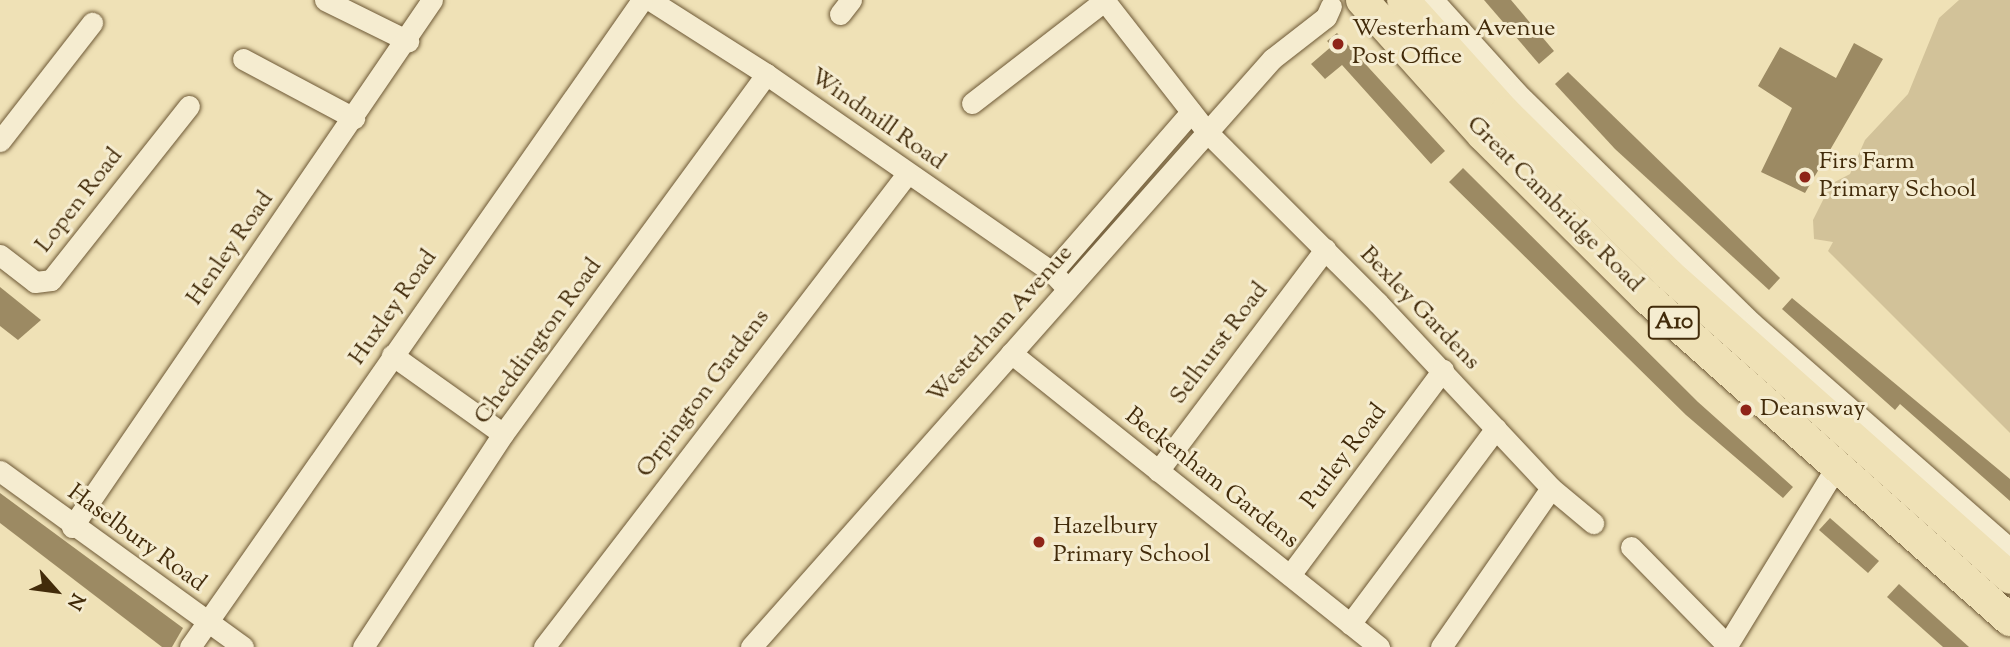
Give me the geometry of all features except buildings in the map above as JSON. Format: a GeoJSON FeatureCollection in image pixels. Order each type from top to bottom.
{"type":"FeatureCollection","features":[{"type":"Feature","properties":{"kind":"highway","name":"Great Cambridge Road"},"geometry":{"type":"LineString","coordinates":[[1362,0],[1579,233],[1835,468],[2010,620]]}},
{"type":"Feature","properties":{"kind":"highway","name":"Great Cambridge Road"},"geometry":{"type":"LineString","coordinates":[[1403,0],[1538,147],[1745,331],[2010,578]]}},
{"type":"Feature","properties":{"kind":"street"},"geometry":{"type":"LineString","coordinates":[[325,0],[408,41]]}},
{"type":"Feature","properties":{"kind":"street","name":"Henley Road"},"geometry":{"type":"LineString","coordinates":[[72,527],[408,41],[432,0]]}},
{"type":"Feature","properties":{"kind":"street","name":"Huxley Road"},"geometry":{"type":"LineString","coordinates":[[190,647],[642,0]]}},
{"type":"Feature","properties":{"kind":"street","name":"Windmill Road"},"geometry":{"type":"LineString","coordinates":[[650,0],[766,74],[1052,272],[1068,289]]}},
{"type":"Feature","properties":{"kind":"street"},"geometry":{"type":"LineString","coordinates":[[972,103],[1104,0]]}},
{"type":"Feature","properties":{"kind":"street","name":"Bexley Gardens"},"geometry":{"type":"LineString","coordinates":[[1104,0],[1207,132],[1443,370],[1551,488],[1593,523]]}},
{"type":"Feature","properties":{"kind":"street"},"geometry":{"type":"LineString","coordinates":[[1433,0],[1745,331],[2010,549]]}},
{"type":"Feature","properties":{"kind":"street","name":"Westerham Avenue"},"geometry":{"type":"LineString","coordinates":[[751,647],[1207,132],[1293,40],[1303,23],[1335,3]]}},
{"type":"Feature","properties":{"kind":"street"},"geometry":{"type":"LineString","coordinates":[[0,141],[92,23]]}},
{"type":"Feature","properties":{"kind":"street"},"geometry":{"type":"LineString","coordinates":[[243,59],[354,118]]}},
{"type":"Feature","properties":{"kind":"street","name":"Cheddington Road"},"geometry":{"type":"LineString","coordinates":[[363,647],[503,434],[766,74]]}},
{"type":"Feature","properties":{"kind":"street","name":"Lopen Road"},"geometry":{"type":"LineString","coordinates":[[0,255],[36,282],[51,280],[189,106]]}},
{"type":"Feature","properties":{"kind":"street","name":"Westerham Avenue"},"geometry":{"type":"LineString","coordinates":[[1052,272],[1191,112]]}},
{"type":"Feature","properties":{"kind":"street","name":"Orpington Gardens"},"geometry":{"type":"LineString","coordinates":[[544,647],[907,174]]}},
{"type":"Feature","properties":{"kind":"street"},"geometry":{"type":"LineString","coordinates":[[1119,195],[1138,212]]}},
{"type":"Feature","properties":{"kind":"street","name":"Selhurst Road"},"geometry":{"type":"LineString","coordinates":[[1158,471],[1325,249]]}},
{"type":"Feature","properties":{"kind":"street","name":"Beckenham Gardens"},"geometry":{"type":"LineString","coordinates":[[1011,353],[1379,647]]}},
{"type":"Feature","properties":{"kind":"street"},"geometry":{"type":"LineString","coordinates":[[392,355],[503,434]]}},
{"type":"Feature","properties":{"kind":"street","name":"Purley Road"},"geometry":{"type":"LineString","coordinates":[[1290,575],[1443,370]]}},
{"type":"Feature","properties":{"kind":"street"},"geometry":{"type":"LineString","coordinates":[[1350,624],[1496,428]]}},
{"type":"Feature","properties":{"kind":"street"},"geometry":{"type":"LineString","coordinates":[[1631,547],[1726,646],[1835,468]]}},
{"type":"Feature","properties":{"kind":"street","name":"Haselbury Road"},"geometry":{"type":"LineString","coordinates":[[0,471],[72,527],[243,647]]}},
{"type":"Feature","properties":{"kind":"street"},"geometry":{"type":"LineString","coordinates":[[1441,647],[1551,488]]}},
{"type":"Feature","properties":{"kind":"shaded area"},"geometry":{"type":"Polygon","coordinates":[[[1959,0],[2010,0],[2010,433],[1828,251],[1833,242],[1814,239],[1813,220],[1831,184],[1850,174],[1865,140],[1908,94],[1939,18],[1959,0]]]}},
{"type":"Feature","properties":{"kind":"place","name":"Westerham Avenue Post Office"},"geometry":{"type":"Point","coordinates":[1338,44]}},
{"type":"Feature","properties":{"kind":"place","name":"Firs Farm Primary School"},"geometry":{"type":"Point","coordinates":[1805,177]}},
{"type":"Feature","properties":{"kind":"place","name":"Deansway"},"geometry":{"type":"Point","coordinates":[1746,410]}},
{"type":"Feature","properties":{"kind":"place","name":"Hazelbury Primary School"},"geometry":{"type":"Point","coordinates":[1039,542]}}]}
